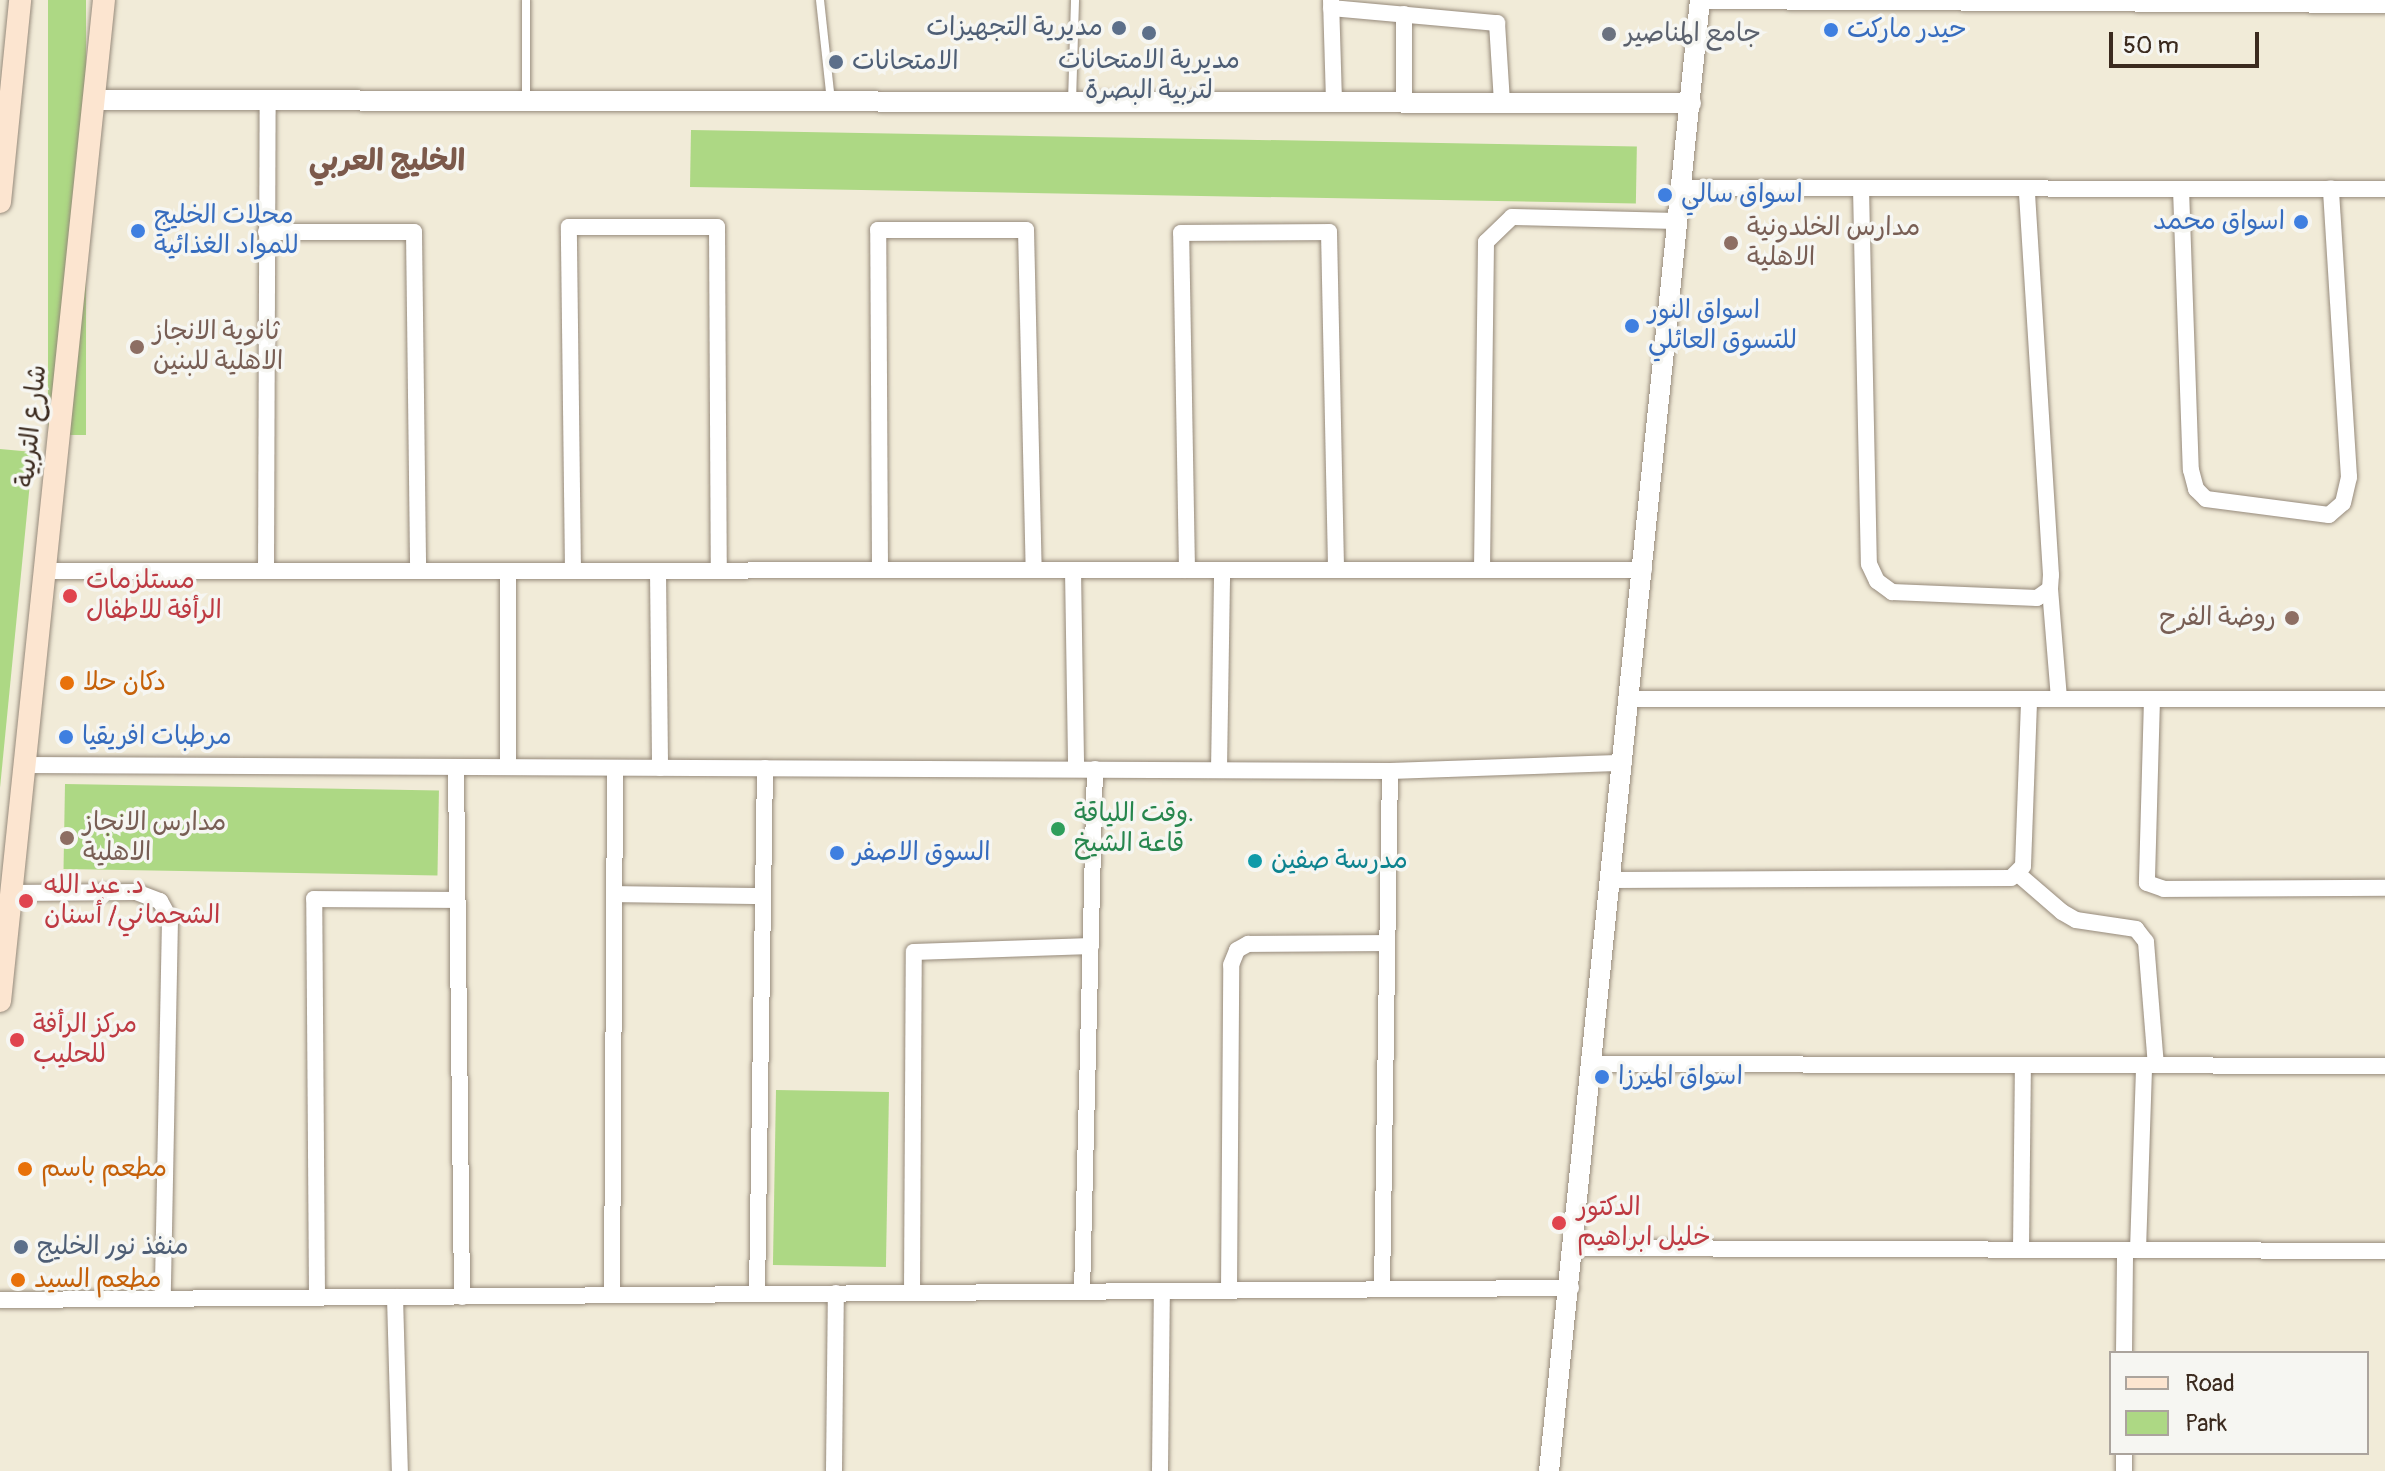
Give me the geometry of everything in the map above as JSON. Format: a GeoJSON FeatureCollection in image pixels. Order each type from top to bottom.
{"type":"FeatureCollection","features":[{"type":"Feature","properties":{"kind":"main road"},"geometry":{"type":"LineString","coordinates":[[0,202],[20,0]]}},
{"type":"Feature","properties":{"kind":"main road","name":"شارع التربية"},"geometry":{"type":"LineString","coordinates":[[0,1001],[104,0]]}},
{"type":"Feature","properties":{"kind":"street"},"geometry":{"type":"LineString","coordinates":[[1549,1471],[1571,1288],[1700,1],[2363,2],[2385,5]]}},
{"type":"Feature","properties":{"kind":"street"},"geometry":{"type":"LineString","coordinates":[[1334,102],[1331,4],[1497,23],[1502,103]]}},
{"type":"Feature","properties":{"kind":"street"},"geometry":{"type":"LineString","coordinates":[[1404,14],[1404,103]]}},
{"type":"Feature","properties":{"kind":"street"},"geometry":{"type":"LineString","coordinates":[[94,100],[1691,103]]}},
{"type":"Feature","properties":{"kind":"street"},"geometry":{"type":"LineString","coordinates":[[266,571],[268,101]]}},
{"type":"Feature","properties":{"kind":"street"},"geometry":{"type":"LineString","coordinates":[[1681,188],[2385,189]]}},
{"type":"Feature","properties":{"kind":"street"},"geometry":{"type":"LineString","coordinates":[[1861,188],[1869,564],[1877,581],[1892,592],[2037,598],[2050,589]]}},
{"type":"Feature","properties":{"kind":"street"},"geometry":{"type":"LineString","coordinates":[[2027,189],[2059,699]]}},
{"type":"Feature","properties":{"kind":"street"},"geometry":{"type":"LineString","coordinates":[[2181,189],[2191,470],[2196,489],[2206,499],[2329,515],[2343,503],[2349,477],[2331,189]]}},
{"type":"Feature","properties":{"kind":"street"},"geometry":{"type":"LineString","coordinates":[[1482,570],[1486,242],[1512,217],[1679,221]]}},
{"type":"Feature","properties":{"kind":"street"},"geometry":{"type":"LineString","coordinates":[[573,571],[569,227],[717,227],[719,571]]}},
{"type":"Feature","properties":{"kind":"street"},"geometry":{"type":"LineString","coordinates":[[880,570],[878,230],[1026,230],[1034,570]]}},
{"type":"Feature","properties":{"kind":"street"},"geometry":{"type":"LineString","coordinates":[[266,232],[414,232],[418,571]]}},
{"type":"Feature","properties":{"kind":"street"},"geometry":{"type":"LineString","coordinates":[[1187,570],[1181,233],[1329,232],[1336,570]]}},
{"type":"Feature","properties":{"kind":"street"},"geometry":{"type":"LineString","coordinates":[[1073,570],[1076,769]]}},
{"type":"Feature","properties":{"kind":"street"},"geometry":{"type":"LineString","coordinates":[[1219,770],[1222,570]]}},
{"type":"Feature","properties":{"kind":"street"},"geometry":{"type":"LineString","coordinates":[[45,571],[1644,570]]}},
{"type":"Feature","properties":{"kind":"street"},"geometry":{"type":"LineString","coordinates":[[508,571],[508,767]]}},
{"type":"Feature","properties":{"kind":"street"},"geometry":{"type":"LineString","coordinates":[[658,571],[660,768]]}},
{"type":"Feature","properties":{"kind":"street"},"geometry":{"type":"LineString","coordinates":[[1629,699],[2385,699]]}},
{"type":"Feature","properties":{"kind":"street"},"geometry":{"type":"LineString","coordinates":[[1612,880],[1999,881],[2018,874],[2023,866],[2029,699]]}},
{"type":"Feature","properties":{"kind":"street"},"geometry":{"type":"LineString","coordinates":[[2152,699],[2147,883],[2164,889],[2385,888]]}},
{"type":"Feature","properties":{"kind":"street"},"geometry":{"type":"LineString","coordinates":[[25,765],[1390,771],[1624,763]]}},
{"type":"Feature","properties":{"kind":"street"},"geometry":{"type":"LineString","coordinates":[[456,767],[462,1297]]}},
{"type":"Feature","properties":{"kind":"street"},"geometry":{"type":"LineString","coordinates":[[612,1295],[615,768]]}},
{"type":"Feature","properties":{"kind":"street"},"geometry":{"type":"LineString","coordinates":[[757,1294],[765,768]]}},
{"type":"Feature","properties":{"kind":"street"},"geometry":{"type":"LineString","coordinates":[[1082,1292],[1095,769]]}},
{"type":"Feature","properties":{"kind":"street"},"geometry":{"type":"LineString","coordinates":[[1382,1289],[1390,771]]}},
{"type":"Feature","properties":{"kind":"street"},"geometry":{"type":"LineString","coordinates":[[2018,874],[2062,912],[2076,920],[2136,929],[2146,942],[2150,1065],[2124,1351]]}},
{"type":"Feature","properties":{"kind":"street"},"geometry":{"type":"LineString","coordinates":[[11,893],[136,892],[160,901],[170,919],[163,1299]]}},
{"type":"Feature","properties":{"kind":"street"},"geometry":{"type":"LineString","coordinates":[[616,894],[763,896]]}},
{"type":"Feature","properties":{"kind":"street"},"geometry":{"type":"LineString","coordinates":[[317,1297],[314,899],[457,900]]}},
{"type":"Feature","properties":{"kind":"street"},"geometry":{"type":"LineString","coordinates":[[1229,1291],[1231,965],[1237,950],[1248,944],[1385,943]]}},
{"type":"Feature","properties":{"kind":"street"},"geometry":{"type":"LineString","coordinates":[[912,1293],[914,952],[1091,946]]}},
{"type":"Feature","properties":{"kind":"street"},"geometry":{"type":"LineString","coordinates":[[1594,1064],[2385,1066]]}},
{"type":"Feature","properties":{"kind":"street"},"geometry":{"type":"LineString","coordinates":[[2021,1249],[2023,1065]]}},
{"type":"Feature","properties":{"kind":"street"},"geometry":{"type":"LineString","coordinates":[[1575,1248],[2385,1251]]}},
{"type":"Feature","properties":{"kind":"street"},"geometry":{"type":"LineString","coordinates":[[0,1300],[1571,1288]]}},
{"type":"Feature","properties":{"kind":"street"},"geometry":{"type":"LineString","coordinates":[[1160,1471],[1162,1291]]}},
{"type":"Feature","properties":{"kind":"street"},"geometry":{"type":"LineString","coordinates":[[834,1471],[836,1293]]}},
{"type":"Feature","properties":{"kind":"street"},"geometry":{"type":"LineString","coordinates":[[395,1297],[400,1471]]}},
{"type":"Feature","properties":{"kind":"lane"},"geometry":{"type":"LineString","coordinates":[[526,0],[526,102]]}},
{"type":"Feature","properties":{"kind":"lane"},"geometry":{"type":"LineString","coordinates":[[820,0],[831,102]]}},
{"type":"Feature","properties":{"kind":"lane"},"geometry":{"type":"LineString","coordinates":[[1072,102],[1075,0]]}},
{"type":"Feature","properties":{"kind":"green space"},"geometry":{"type":"Polygon","coordinates":[[[48,0],[86,0],[86,435],[48,435],[48,0]]]}},
{"type":"Feature","properties":{"kind":"green space"},"geometry":{"type":"Polygon","coordinates":[[[691,130],[1637,147],[1636,204],[690,187],[691,130]]]}},
{"type":"Feature","properties":{"kind":"green space"},"geometry":{"type":"Polygon","coordinates":[[[0,449],[33,452],[0,788],[0,449]]]}},
{"type":"Feature","properties":{"kind":"green space"},"geometry":{"type":"Polygon","coordinates":[[[65,784],[439,791],[437,876],[64,869],[65,784]]]}},
{"type":"Feature","properties":{"kind":"green space"},"geometry":{"type":"Polygon","coordinates":[[[776,1090],[889,1092],[886,1267],[773,1265],[776,1090]]]}},
{"type":"Feature","properties":{"kind":"place","name":"مديرية التجهيزات"},"geometry":{"type":"Point","coordinates":[1119,28]}},
{"type":"Feature","properties":{"kind":"place","name":"حيدر ماركت"},"geometry":{"type":"Point","coordinates":[1831,30]}},
{"type":"Feature","properties":{"kind":"place","name":"مديرية الامتحانات لتربية البصرة"},"geometry":{"type":"Point","coordinates":[1149,33]}},
{"type":"Feature","properties":{"kind":"place","name":"جامع المناصير"},"geometry":{"type":"Point","coordinates":[1609,34]}},
{"type":"Feature","properties":{"kind":"place","name":"الامتحانات"},"geometry":{"type":"Point","coordinates":[836,62]}},
{"type":"Feature","properties":{"kind":"place","name":"اسواق سالي"},"geometry":{"type":"Point","coordinates":[1665,195]}},
{"type":"Feature","properties":{"kind":"place","name":"اسواق محمد"},"geometry":{"type":"Point","coordinates":[2301,222]}},
{"type":"Feature","properties":{"kind":"place","name":"محلات الخليج للمواد الغذائية"},"geometry":{"type":"Point","coordinates":[138,231]}},
{"type":"Feature","properties":{"kind":"place","name":"مدارس الخلدونية الاهلية"},"geometry":{"type":"Point","coordinates":[1731,243]}},
{"type":"Feature","properties":{"kind":"place","name":"اسواق النور للتسوق العائلي"},"geometry":{"type":"Point","coordinates":[1632,326]}},
{"type":"Feature","properties":{"kind":"place","name":"ثانوية الانجاز الاهلية للبنين"},"geometry":{"type":"Point","coordinates":[137,347]}},
{"type":"Feature","properties":{"kind":"place","name":"مستلزمات الرأفة للاطفال"},"geometry":{"type":"Point","coordinates":[70,596]}},
{"type":"Feature","properties":{"kind":"place","name":"روضة الفرح"},"geometry":{"type":"Point","coordinates":[2292,618]}},
{"type":"Feature","properties":{"kind":"place","name":"دكان حلا"},"geometry":{"type":"Point","coordinates":[67,683]}},
{"type":"Feature","properties":{"kind":"place","name":"مرطبات افريقيا"},"geometry":{"type":"Point","coordinates":[66,737]}},
{"type":"Feature","properties":{"kind":"place","name":"وقت اللياقة. قاعة الشيخ"},"geometry":{"type":"Point","coordinates":[1058,829]}},
{"type":"Feature","properties":{"kind":"place","name":"مدارس الانجاز الاهلية"},"geometry":{"type":"Point","coordinates":[67,838]}},
{"type":"Feature","properties":{"kind":"place","name":"السوق الاصفر"},"geometry":{"type":"Point","coordinates":[837,853]}},
{"type":"Feature","properties":{"kind":"place","name":"مدرسة صفين"},"geometry":{"type":"Point","coordinates":[1255,861]}},
{"type":"Feature","properties":{"kind":"place","name":"د. عبد الله الشحماني/ أسنان"},"geometry":{"type":"Point","coordinates":[26,901]}},
{"type":"Feature","properties":{"kind":"place","name":"مركز الرأفة للحليب"},"geometry":{"type":"Point","coordinates":[17,1040]}},
{"type":"Feature","properties":{"kind":"place","name":"اسواق الميرزا"},"geometry":{"type":"Point","coordinates":[1602,1077]}},
{"type":"Feature","properties":{"kind":"place","name":"مطعم باسم"},"geometry":{"type":"Point","coordinates":[25,1169]}},
{"type":"Feature","properties":{"kind":"place","name":"الدكتور خليل ابراهيم"},"geometry":{"type":"Point","coordinates":[1559,1223]}},
{"type":"Feature","properties":{"kind":"place","name":"منفذ نور الخليج"},"geometry":{"type":"Point","coordinates":[21,1247]}},
{"type":"Feature","properties":{"kind":"place","name":"مطعم السيد"},"geometry":{"type":"Point","coordinates":[18,1280]}},
{"type":"Feature","properties":{"kind":"district","name":"الخليج العربي"},"geometry":{"type":"Point","coordinates":[387,161]}}]}
